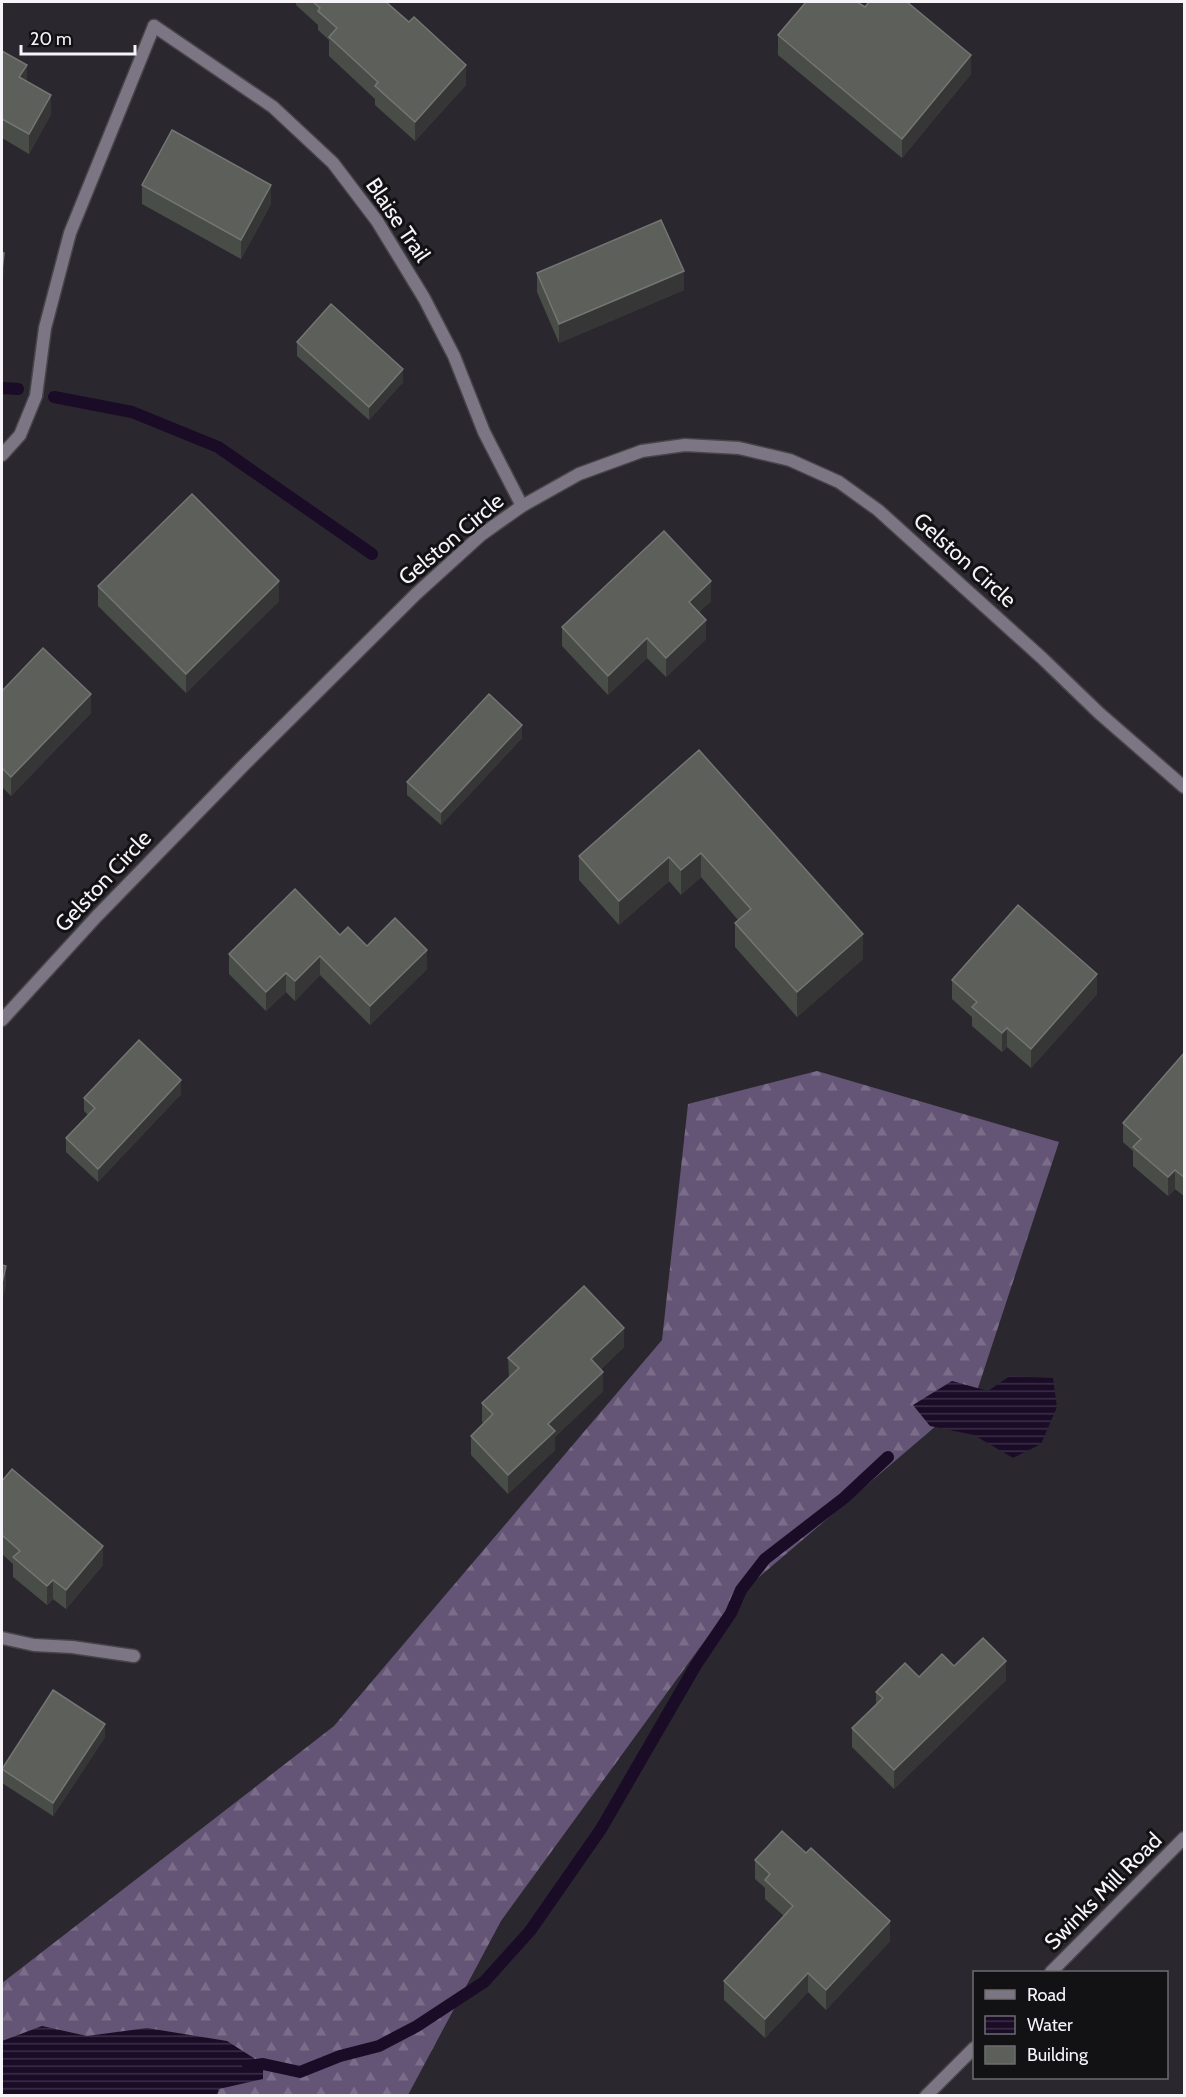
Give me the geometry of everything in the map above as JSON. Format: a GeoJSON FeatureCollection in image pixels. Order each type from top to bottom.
{"type":"FeatureCollection","features":[{"type":"Feature","properties":{"kind":"street","name":"Blaise Trail"},"geometry":{"type":"LineString","coordinates":[[2,455],[20,435],[36,396],[45,328],[70,233],[154,26],[273,107],[333,163],[377,221],[424,298],[454,356],[484,432],[522,506]]}},
{"type":"Feature","properties":{"kind":"street","name":"Gelston Circle"},"geometry":{"type":"LineString","coordinates":[[2,1020],[128,884],[244,765],[416,594],[481,535],[522,506],[579,474],[642,452],[685,445],[739,447],[790,460],[839,482],[878,510],[1042,658],[1099,713],[1185,787]]}},
{"type":"Feature","properties":{"kind":"street"},"geometry":{"type":"LineString","coordinates":[[2,1638],[34,1645],[72,1647],[134,1656]]}},
{"type":"Feature","properties":{"kind":"street","name":"Swinks Mill Road"},"geometry":{"type":"LineString","coordinates":[[1052,1971],[1185,1838]]}},
{"type":"Feature","properties":{"kind":"street"},"geometry":{"type":"LineString","coordinates":[[926,2096],[973,2050]]}},
{"type":"Feature","properties":{"kind":"green space"},"geometry":{"type":"Polygon","coordinates":[[[817,1071],[1059,1142],[977,1391],[738,1595],[501,1921],[408,2095],[2,2096],[2,1983],[334,1726],[662,1340],[688,1104],[817,1071]]]}},
{"type":"Feature","properties":{"kind":"water"},"geometry":{"type":"Polygon","coordinates":[[[1010,1376],[1053,1378],[1057,1407],[1041,1444],[1013,1458],[974,1435],[930,1426],[913,1405],[952,1381],[988,1391],[1010,1376]]]}},
{"type":"Feature","properties":{"kind":"water"},"geometry":{"type":"Polygon","coordinates":[[[42,2026],[87,2036],[147,2028],[227,2041],[263,2064],[263,2079],[219,2089],[217,2095],[2,2095],[2,2041],[42,2026]]]}},
{"type":"Feature","properties":{"kind":"building"},"geometry":{"type":"Polygon","coordinates":[[[313,2],[386,2],[409,22],[414,17],[466,65],[415,122],[375,86],[378,82],[329,37],[337,28],[318,11],[320,8],[313,2]]]}},
{"type":"Feature","properties":{"kind":"building"},"geometry":{"type":"Polygon","coordinates":[[[806,2],[857,2],[865,7],[869,2],[907,2],[971,55],[902,139],[778,35],[806,2]]]}},
{"type":"Feature","properties":{"kind":"building"},"geometry":{"type":"Polygon","coordinates":[[[2,51],[27,65],[19,77],[51,95],[29,134],[2,119],[2,51]]]}},
{"type":"Feature","properties":{"kind":"building"},"geometry":{"type":"Polygon","coordinates":[[[172,130],[271,185],[241,240],[142,185],[172,130]]]}},
{"type":"Feature","properties":{"kind":"building"},"geometry":{"type":"Polygon","coordinates":[[[661,220],[684,271],[559,324],[537,273],[661,220]]]}},
{"type":"Feature","properties":{"kind":"building"},"geometry":{"type":"Polygon","coordinates":[[[331,304],[403,369],[369,407],[297,342],[331,304]]]}},
{"type":"Feature","properties":{"kind":"building"},"geometry":{"type":"Polygon","coordinates":[[[192,494],[279,581],[186,674],[98,586],[192,494]]]}},
{"type":"Feature","properties":{"kind":"building"},"geometry":{"type":"Polygon","coordinates":[[[664,531],[711,581],[689,602],[706,620],[666,658],[647,638],[608,676],[562,627],[664,531]]]}},
{"type":"Feature","properties":{"kind":"building"},"geometry":{"type":"Polygon","coordinates":[[[43,648],[91,694],[11,777],[2,768],[2,691],[43,648]]]}},
{"type":"Feature","properties":{"kind":"building"},"geometry":{"type":"Polygon","coordinates":[[[489,694],[522,725],[441,812],[407,782],[489,694]]]}},
{"type":"Feature","properties":{"kind":"building"},"geometry":{"type":"Polygon","coordinates":[[[699,750],[863,934],[797,992],[735,923],[751,909],[701,853],[681,870],[669,857],[619,901],[579,856],[699,750]]]}},
{"type":"Feature","properties":{"kind":"building"},"geometry":{"type":"Polygon","coordinates":[[[295,889],[340,935],[348,927],[367,946],[395,918],[427,950],[370,1006],[320,956],[295,981],[286,973],[266,992],[229,954],[295,889]]]}},
{"type":"Feature","properties":{"kind":"building"},"geometry":{"type":"Polygon","coordinates":[[[1018,905],[1097,974],[1031,1049],[1007,1028],[1002,1033],[972,1007],[977,1002],[952,980],[1018,905]]]}},
{"type":"Feature","properties":{"kind":"building"},"geometry":{"type":"Polygon","coordinates":[[[139,1040],[181,1080],[98,1169],[66,1138],[95,1108],[84,1098],[139,1040]]]}},
{"type":"Feature","properties":{"kind":"building"},"geometry":{"type":"Polygon","coordinates":[[[1185,1052],[1185,1178],[1175,1170],[1168,1177],[1133,1147],[1141,1139],[1123,1123],[1185,1052]]]}},
{"type":"Feature","properties":{"kind":"building"},"geometry":{"type":"Polygon","coordinates":[[[2,1265],[6,1266],[2,1283],[2,1265]]]}},
{"type":"Feature","properties":{"kind":"building"},"geometry":{"type":"Polygon","coordinates":[[[584,1286],[624,1328],[591,1359],[603,1372],[548,1424],[555,1431],[508,1475],[471,1436],[493,1414],[482,1403],[519,1368],[508,1358],[584,1286]]]}},
{"type":"Feature","properties":{"kind":"building"},"geometry":{"type":"Polygon","coordinates":[[[12,1469],[103,1546],[66,1590],[53,1580],[47,1586],[13,1557],[20,1551],[2,1535],[2,1481],[12,1469]]]}},
{"type":"Feature","properties":{"kind":"building"},"geometry":{"type":"Polygon","coordinates":[[[983,1638],[1006,1661],[894,1770],[852,1728],[883,1698],[876,1692],[905,1663],[919,1677],[942,1654],[954,1666],[983,1638]]]}},
{"type":"Feature","properties":{"kind":"building"},"geometry":{"type":"Polygon","coordinates":[[[53,1690],[105,1724],[53,1803],[2,1769],[53,1690]]]}},
{"type":"Feature","properties":{"kind":"building"},"geometry":{"type":"Polygon","coordinates":[[[782,1831],[806,1853],[811,1848],[890,1921],[826,1990],[808,1973],[765,2019],[724,1981],[793,1906],[765,1880],[770,1874],[755,1860],[782,1831]]]}},
{"type":"Feature","properties":{"kind":"waterway"},"geometry":{"type":"LineString","coordinates":[[2,388],[18,389]]}},
{"type":"Feature","properties":{"kind":"waterway"},"geometry":{"type":"LineString","coordinates":[[54,397],[132,412],[218,447],[372,554]]}},
{"type":"Feature","properties":{"kind":"waterway"},"geometry":{"type":"LineString","coordinates":[[248,2066],[263,2064],[300,2072],[340,2056],[379,2046],[417,2026],[484,1982],[530,1931],[601,1829],[696,1665],[731,1613],[741,1590],[765,1559],[844,1498],[888,1457]]}}]}
